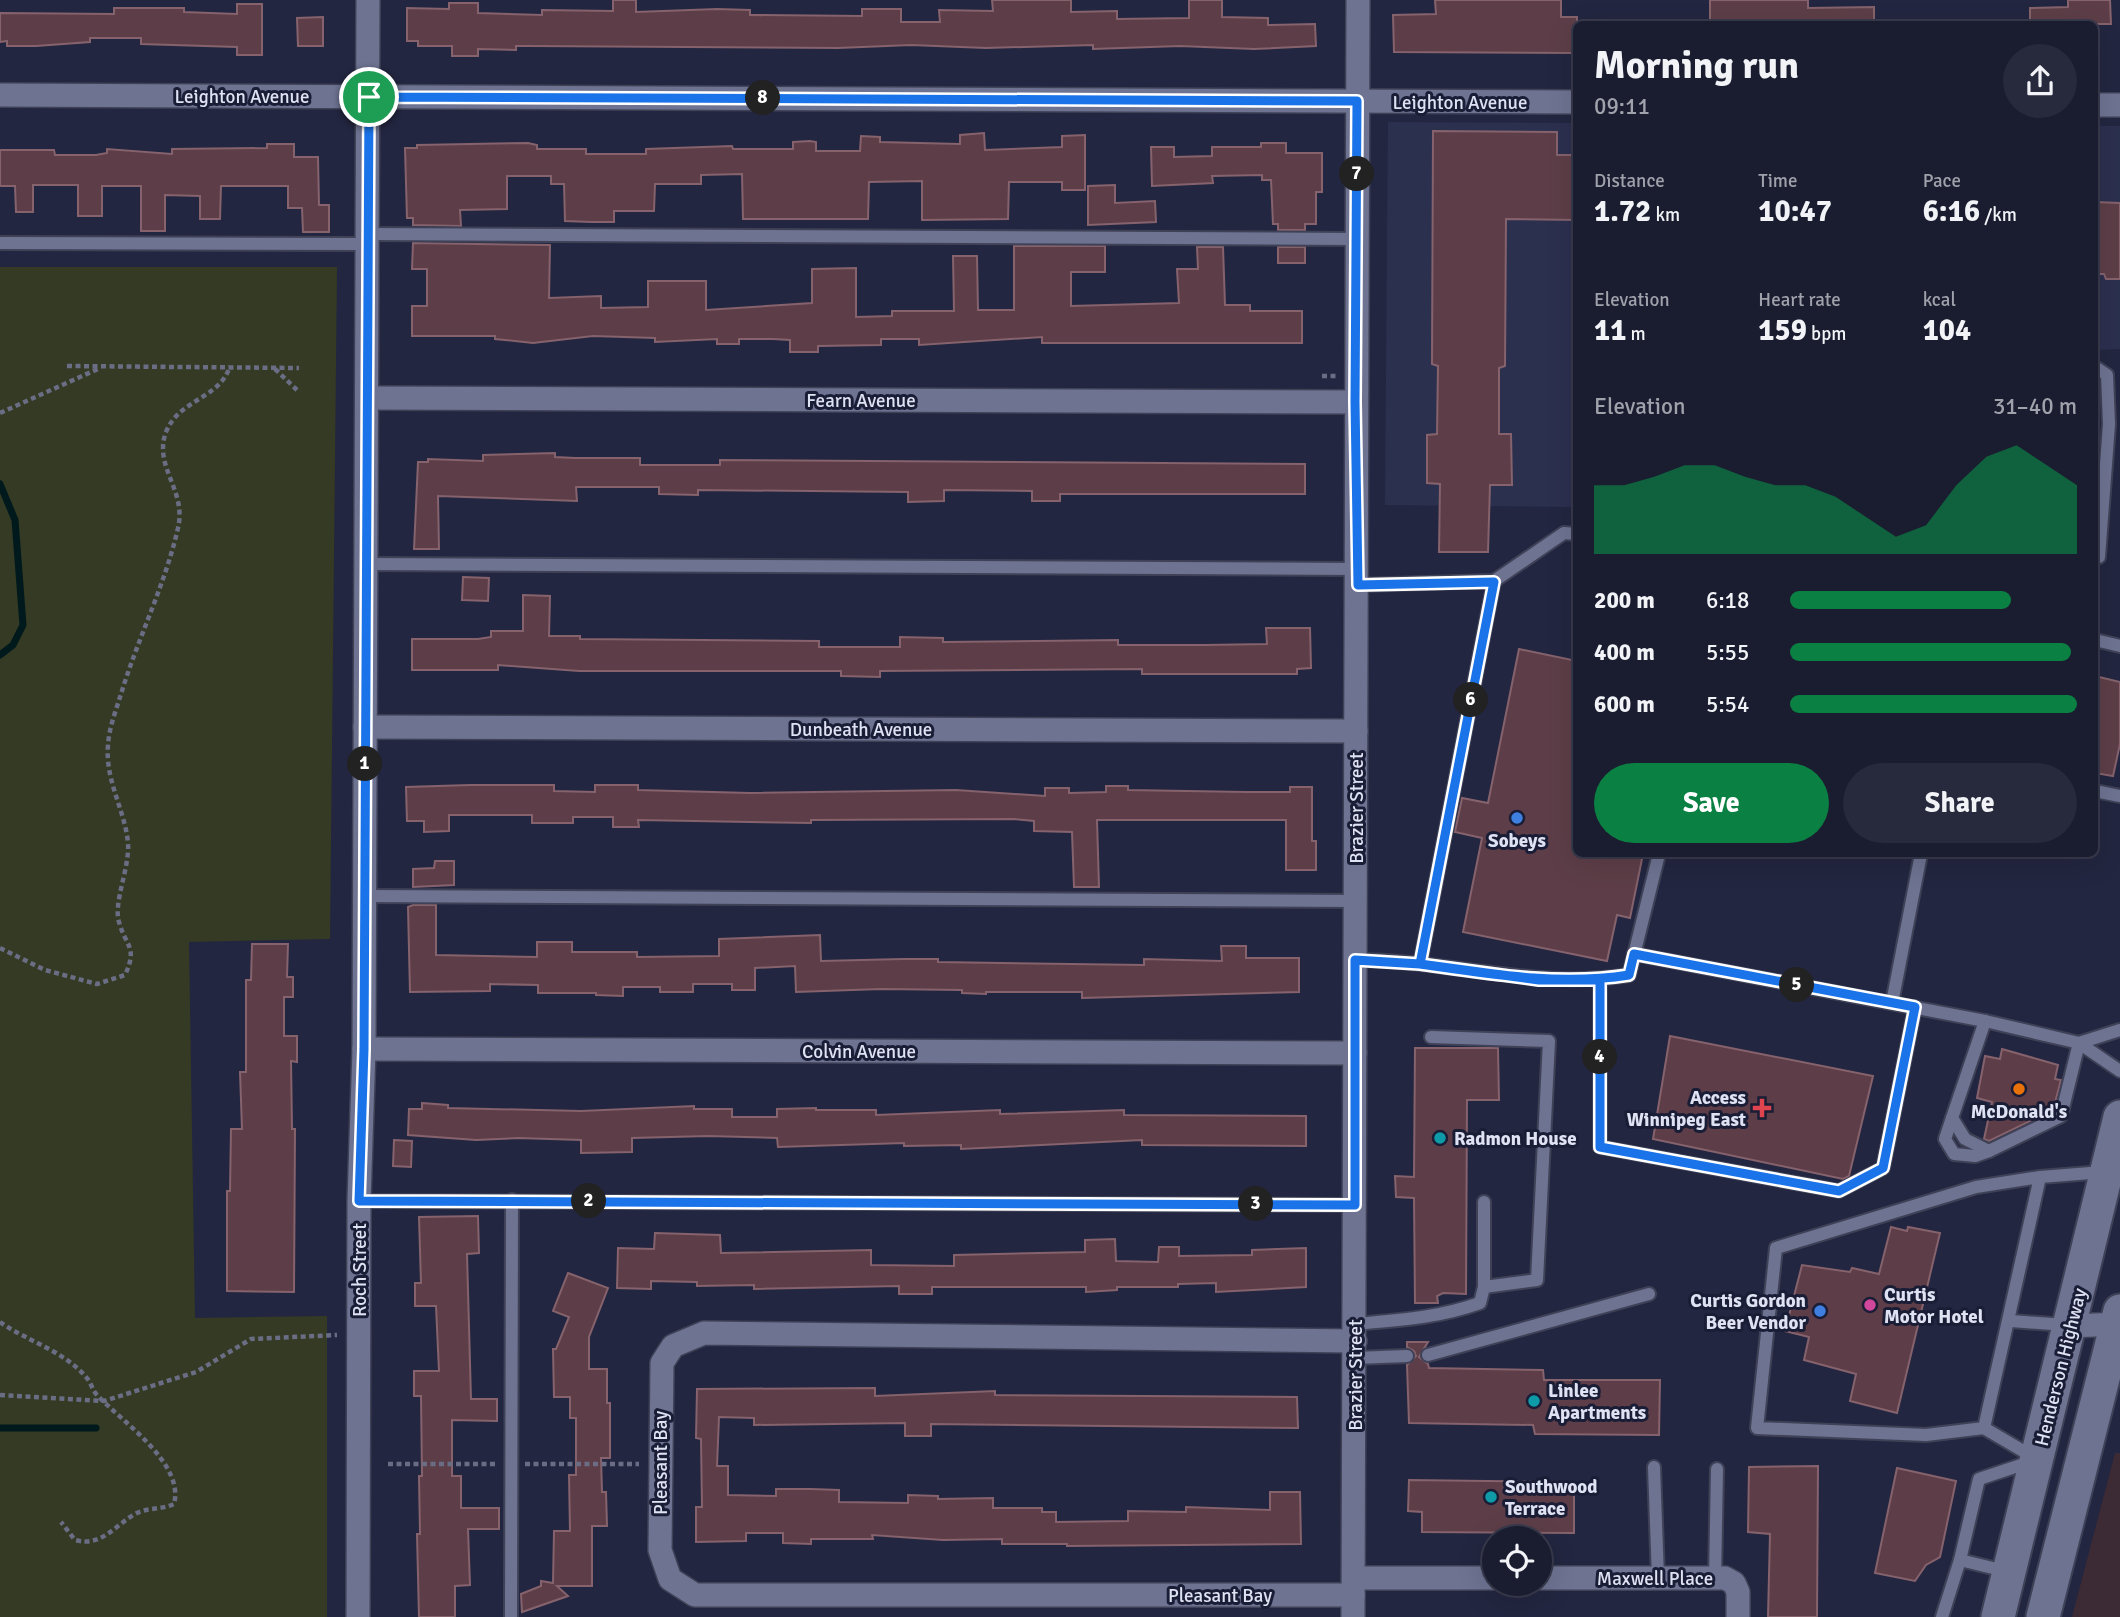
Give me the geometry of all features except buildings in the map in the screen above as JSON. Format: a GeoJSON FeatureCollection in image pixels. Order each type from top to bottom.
{"type":"FeatureCollection","features":[{"type":"Feature","properties":{"kind":"main road","name":"Henderson Highway"},"geometry":{"type":"LineString","coordinates":[[1998,1617],[2120,1116]]}},
{"type":"Feature","properties":{"kind":"main road"},"geometry":{"type":"LineString","coordinates":[[2043,1617],[2119,1319]]}},
{"type":"Feature","properties":{"kind":"street","name":"Roch Street"},"geometry":{"type":"LineString","coordinates":[[358,1617],[359,1201],[365,896],[368,0]]}},
{"type":"Feature","properties":{"kind":"street","name":"Brazier Street"},"geometry":{"type":"LineString","coordinates":[[1354,1597],[1358,0]]}},
{"type":"Feature","properties":{"kind":"street","name":"Leighton Avenue"},"geometry":{"type":"LineString","coordinates":[[0,95],[1573,102]]}},
{"type":"Feature","properties":{"kind":"street"},"geometry":{"type":"LineString","coordinates":[[2098,105],[2120,105]]}},
{"type":"Feature","properties":{"kind":"street","name":"Fearn Avenue"},"geometry":{"type":"LineString","coordinates":[[367,398],[1355,402]]}},
{"type":"Feature","properties":{"kind":"street","name":"Dunbeath Avenue"},"geometry":{"type":"LineString","coordinates":[[365,727],[1356,730]]}},
{"type":"Feature","properties":{"kind":"street","name":"Colvin Avenue"},"geometry":{"type":"LineString","coordinates":[[364,1049],[1355,1053]]}},
{"type":"Feature","properties":{"kind":"street"},"geometry":{"type":"LineString","coordinates":[[2070,1326],[2119,1319]]}},
{"type":"Feature","properties":{"kind":"street","name":"Pleasant Bay"},"geometry":{"type":"LineString","coordinates":[[1354,1597],[695,1595],[670,1579],[660,1550],[659,1464],[662,1363],[673,1346],[704,1332],[1355,1341]]}},
{"type":"Feature","properties":{"kind":"street","name":"Maxwell Place"},"geometry":{"type":"LineString","coordinates":[[1552,1578],[1715,1578],[1734,1583],[1738,1592],[1738,1617]]}},
{"type":"Feature","properties":{"kind":"street"},"geometry":{"type":"LineString","coordinates":[[1354,1597],[1482,1580]]}},
{"type":"Feature","properties":{"kind":"lane"},"geometry":{"type":"LineString","coordinates":[[0,243],[368,239],[1357,239]]}},
{"type":"Feature","properties":{"kind":"lane"},"geometry":{"type":"LineString","coordinates":[[2098,369],[2107,375],[2109,424],[2099,556]]}},
{"type":"Feature","properties":{"kind":"lane"},"geometry":{"type":"LineString","coordinates":[[366,564],[1358,577],[1494,582],[1564,533],[1573,534]]}},
{"type":"Feature","properties":{"kind":"lane"},"geometry":{"type":"LineString","coordinates":[[1420,964],[1494,582]]}},
{"type":"Feature","properties":{"kind":"lane"},"geometry":{"type":"LineString","coordinates":[[2098,641],[2120,646]]}},
{"type":"Feature","properties":{"kind":"lane"},"geometry":{"type":"LineString","coordinates":[[2098,791],[2120,795]]}},
{"type":"Feature","properties":{"kind":"lane"},"geometry":{"type":"LineString","coordinates":[[1355,960],[1420,964],[1539,980],[1600,980],[1629,975],[1658,857]]}},
{"type":"Feature","properties":{"kind":"lane"},"geometry":{"type":"LineString","coordinates":[[1892,1003],[1920,857]]}},
{"type":"Feature","properties":{"kind":"lane"},"geometry":{"type":"LineString","coordinates":[[365,896],[1355,901]]}},
{"type":"Feature","properties":{"kind":"lane"},"geometry":{"type":"LineString","coordinates":[[1634,954],[1985,1020],[2079,1043],[2120,1071]]}},
{"type":"Feature","properties":{"kind":"lane"},"geometry":{"type":"LineString","coordinates":[[1600,980],[1600,1147],[1839,1191],[1883,1168],[1915,1007]]}},
{"type":"Feature","properties":{"kind":"lane"},"geometry":{"type":"LineString","coordinates":[[1985,1020],[1952,1118],[1965,1139],[1989,1150],[2061,1116],[2079,1043]]}},
{"type":"Feature","properties":{"kind":"lane"},"geometry":{"type":"LineString","coordinates":[[2079,1043],[2120,1030]]}},
{"type":"Feature","properties":{"kind":"lane"},"geometry":{"type":"LineString","coordinates":[[1431,1037],[1549,1041],[1537,1280],[1484,1287]]}},
{"type":"Feature","properties":{"kind":"lane"},"geometry":{"type":"LineString","coordinates":[[2037,1460],[1984,1428],[1926,1435],[1757,1428],[1776,1248],[1976,1187],[2040,1177],[2107,1172]]}},
{"type":"Feature","properties":{"kind":"lane"},"geometry":{"type":"LineString","coordinates":[[1984,1428],[2011,1321],[2040,1177]]}},
{"type":"Feature","properties":{"kind":"lane"},"geometry":{"type":"LineString","coordinates":[[511,1617],[512,1200]]}},
{"type":"Feature","properties":{"kind":"lane"},"geometry":{"type":"LineString","coordinates":[[359,1201],[1355,1205]]}},
{"type":"Feature","properties":{"kind":"lane"},"geometry":{"type":"LineString","coordinates":[[1355,1341],[1480,1303],[1484,1287],[1484,1202]]}},
{"type":"Feature","properties":{"kind":"lane"},"geometry":{"type":"LineString","coordinates":[[1428,1355],[1649,1294]]}},
{"type":"Feature","properties":{"kind":"lane"},"geometry":{"type":"LineString","coordinates":[[2011,1321],[2070,1326]]}},
{"type":"Feature","properties":{"kind":"lane"},"geometry":{"type":"LineString","coordinates":[[1355,1341],[1407,1356]]}},
{"type":"Feature","properties":{"kind":"lane"},"geometry":{"type":"LineString","coordinates":[[1942,1617],[1960,1560],[1979,1479],[2037,1460]]}},
{"type":"Feature","properties":{"kind":"lane"},"geometry":{"type":"LineString","coordinates":[[1654,1467],[1658,1578]]}},
{"type":"Feature","properties":{"kind":"lane"},"geometry":{"type":"LineString","coordinates":[[1715,1578],[1717,1469]]}},
{"type":"Feature","properties":{"kind":"lane"},"geometry":{"type":"LineString","coordinates":[[1960,1560],[2009,1572]]}},
{"type":"Feature","properties":{"kind":"path"},"geometry":{"type":"LineString","coordinates":[[67,366],[299,368]]}},
{"type":"Feature","properties":{"kind":"path"},"geometry":{"type":"LineString","coordinates":[[0,413],[68,380],[105,366]]}},
{"type":"Feature","properties":{"kind":"path"},"geometry":{"type":"LineString","coordinates":[[0,948],[45,970],[97,984],[125,975],[133,958],[128,939],[118,920],[128,867],[128,841],[109,779],[108,744],[132,659],[166,571],[179,526],[181,506],[175,485],[162,460],[167,430],[178,412],[216,390],[227,376],[230,366]]}},
{"type":"Feature","properties":{"kind":"path"},"geometry":{"type":"LineString","coordinates":[[274,368],[297,390]]}},
{"type":"Feature","properties":{"kind":"path"},"geometry":{"type":"LineString","coordinates":[[0,1322],[37,1342],[87,1377],[95,1394],[134,1427],[158,1457],[172,1479],[177,1493],[174,1504],[136,1513],[108,1534],[86,1543],[75,1540],[61,1522]]}},
{"type":"Feature","properties":{"kind":"path"},"geometry":{"type":"LineString","coordinates":[[0,1395],[104,1401],[196,1373],[251,1339],[359,1334]]}},
{"type":"Feature","properties":{"kind":"shaded area"},"geometry":{"type":"Polygon","coordinates":[[[1388,122],[1573,123],[1573,507],[1385,505],[1388,122]]]}},
{"type":"Feature","properties":{"kind":"shaded area"},"geometry":{"type":"Polygon","coordinates":[[[2098,126],[2120,126],[2120,349],[2098,350],[2098,126]]]}},
{"type":"Feature","properties":{"kind":"shaded area"},"geometry":{"type":"Polygon","coordinates":[[[2115,1453],[2120,1453],[2120,1617],[2072,1617],[2115,1453]]]}},
{"type":"Feature","properties":{"kind":"green space"},"geometry":{"type":"Polygon","coordinates":[[[0,267],[337,267],[330,939],[189,942],[195,1318],[327,1316],[327,1617],[0,1617],[0,267]]]}},
{"type":"Feature","properties":{"kind":"waterway"},"geometry":{"type":"LineString","coordinates":[[0,484],[15,520],[23,625],[13,645],[0,655]]}},
{"type":"Feature","properties":{"kind":"waterway"},"geometry":{"type":"LineString","coordinates":[[0,1428],[96,1428]]}},
{"type":"Feature","properties":{"kind":"place","name":"Sobeys"},"geometry":{"type":"Point","coordinates":[1517,818]}},
{"type":"Feature","properties":{"kind":"place","name":"McDonald's"},"geometry":{"type":"Point","coordinates":[2019,1089]}},
{"type":"Feature","properties":{"kind":"place","name":"Access Winnipeg East"},"geometry":{"type":"Point","coordinates":[1762,1108]}},
{"type":"Feature","properties":{"kind":"place","name":"Radmon House"},"geometry":{"type":"Point","coordinates":[1440,1138]}},
{"type":"Feature","properties":{"kind":"place","name":"Curtis Motor Hotel"},"geometry":{"type":"Point","coordinates":[1870,1305]}},
{"type":"Feature","properties":{"kind":"place","name":"Curtis Gordon Beer Vendor"},"geometry":{"type":"Point","coordinates":[1820,1311]}},
{"type":"Feature","properties":{"kind":"place","name":"Linlee Apartments"},"geometry":{"type":"Point","coordinates":[1534,1401]}},
{"type":"Feature","properties":{"kind":"place","name":"Southwood Terrace"},"geometry":{"type":"Point","coordinates":[1491,1497]}},
{"type":"Feature","properties":{"kind":"route"},"geometry":{"type":"LineString","coordinates":[[369,97],[364,1049],[359,1201],[1355,1205],[1355,960],[1385,960],[1539,980],[1600,980],[1600,1147],[1839,1191],[1883,1168],[1915,1007],[1634,954],[1629,975],[1600,980],[1539,980],[1420,964],[1494,582],[1358,585],[1355,402],[1357,101],[369,97]]}}]}
